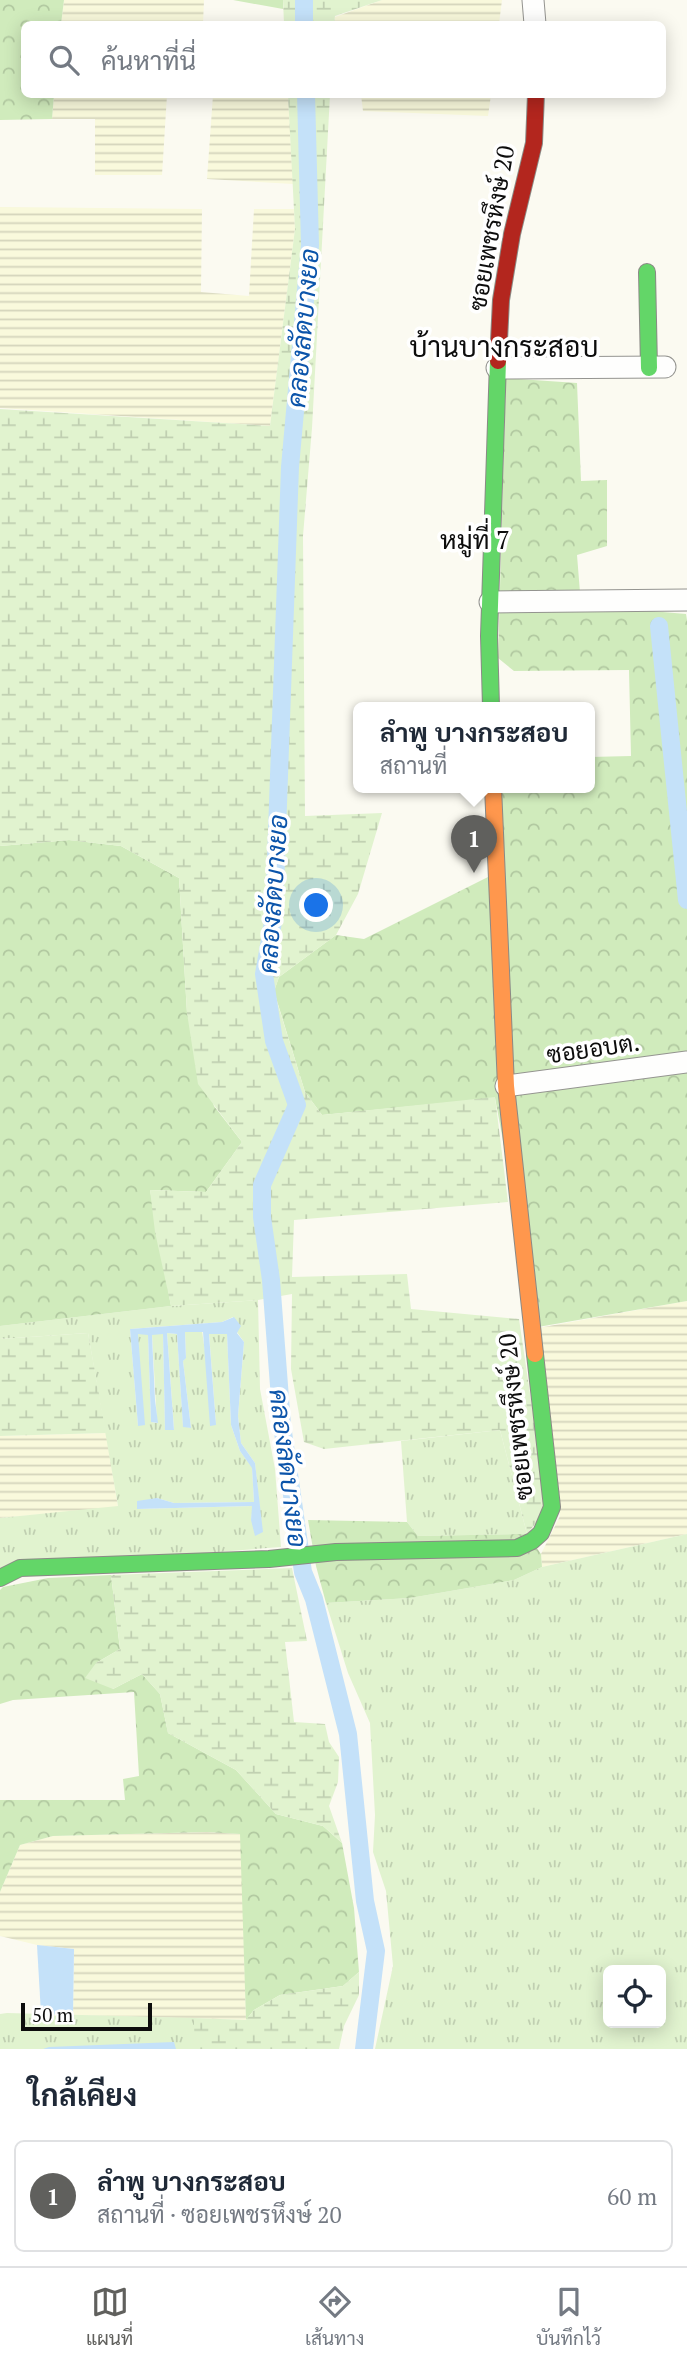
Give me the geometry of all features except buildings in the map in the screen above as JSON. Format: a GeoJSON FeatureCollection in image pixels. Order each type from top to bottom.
{"type":"FeatureCollection","features":[{"type":"Feature","properties":{"kind":"street"},"geometry":{"type":"LineString","coordinates":[[533,0],[535,21]]}},
{"type":"Feature","properties":{"kind":"street","name":"ซอยเพชรหึงษ์ 20"},"geometry":{"type":"LineString","coordinates":[[491,702],[489,602],[501,300],[512,234],[534,143],[536,98]]}},
{"type":"Feature","properties":{"kind":"street"},"geometry":{"type":"LineString","coordinates":[[497,368],[657,367],[647,272]]}},
{"type":"Feature","properties":{"kind":"street"},"geometry":{"type":"LineString","coordinates":[[489,602],[687,600]]}},
{"type":"Feature","properties":{"kind":"street","name":"ซอยเพชรหึงษ์ 20"},"geometry":{"type":"LineString","coordinates":[[0,1578],[20,1568],[269,1559],[335,1552],[516,1548],[533,1543],[544,1530],[552,1507],[506,1086],[493,793]]}},
{"type":"Feature","properties":{"kind":"street","name":"ซอยอบต."},"geometry":{"type":"LineString","coordinates":[[506,1086],[687,1062]]}},
{"type":"Feature","properties":{"kind":"green space"},"geometry":{"type":"Polygon","coordinates":[[[0,0],[64,0],[61,21],[21,21],[21,98],[54,98],[52,119],[0,120],[0,0]]]}},
{"type":"Feature","properties":{"kind":"green space"},"geometry":{"type":"Polygon","coordinates":[[[64,0],[204,0],[203,21],[61,21],[64,0]]]}},
{"type":"Feature","properties":{"kind":"green space"},"geometry":{"type":"Polygon","coordinates":[[[233,0],[283,0],[283,9],[233,0]]]}},
{"type":"Feature","properties":{"kind":"green space"},"geometry":{"type":"Polygon","coordinates":[[[283,0],[382,0],[335,16],[334,21],[284,21],[283,0]]]}},
{"type":"Feature","properties":{"kind":"green space"},"geometry":{"type":"Polygon","coordinates":[[[382,0],[502,0],[499,21],[334,21],[335,17],[382,0]]]}},
{"type":"Feature","properties":{"kind":"green space"},"geometry":{"type":"Polygon","coordinates":[[[54,98],[167,98],[162,175],[95,175],[95,119],[52,119],[54,98]]]}},
{"type":"Feature","properties":{"kind":"green space"},"geometry":{"type":"Polygon","coordinates":[[[213,98],[288,98],[293,184],[207,179],[213,98]]]}},
{"type":"Feature","properties":{"kind":"green space"},"geometry":{"type":"Polygon","coordinates":[[[288,98],[330,98],[312,428],[303,536],[305,816],[382,813],[358,894],[336,935],[279,977],[274,992],[305,1092],[322,1115],[495,1097],[508,1202],[294,1220],[292,1277],[407,1274],[411,1309],[519,1319],[547,1509],[527,1534],[500,1430],[324,1449],[304,1442],[291,1369],[292,1294],[258,1300],[171,1306],[155,1232],[150,1190],[206,1192],[242,1142],[198,1084],[187,1013],[179,878],[121,846],[69,840],[0,846],[0,409],[270,426],[295,229],[288,98]]]}},
{"type":"Feature","properties":{"kind":"green space"},"geometry":{"type":"Polygon","coordinates":[[[361,98],[491,98],[488,116],[363,111],[361,98]]]}},
{"type":"Feature","properties":{"kind":"green space"},"geometry":{"type":"Polygon","coordinates":[[[0,207],[202,209],[201,292],[249,296],[254,209],[294,209],[295,229],[270,426],[0,408],[0,207]]]}},
{"type":"Feature","properties":{"kind":"green space"},"geometry":{"type":"Polygon","coordinates":[[[506,378],[577,383],[581,481],[607,480],[607,546],[577,555],[581,605],[686,614],[687,620],[687,1301],[538,1327],[495,1098],[322,1115],[305,1092],[274,991],[279,977],[336,935],[364,939],[488,877],[495,793],[595,793],[595,757],[631,756],[629,670],[514,671],[498,658],[506,378]]]}},
{"type":"Feature","properties":{"kind":"green space"},"geometry":{"type":"Polygon","coordinates":[[[69,840],[121,846],[179,878],[187,1013],[214,1106],[242,1142],[206,1192],[150,1190],[171,1306],[0,1326],[0,846],[69,840]]]}},
{"type":"Feature","properties":{"kind":"green space"},"geometry":{"type":"Polygon","coordinates":[[[258,1300],[260,1389],[275,1469],[281,1547],[0,1569],[0,1518],[118,1506],[88,1333],[0,1339],[0,1326],[171,1306],[258,1300]],[[233,1317],[222,1322],[130,1329],[138,1426],[137,1334],[148,1334],[151,1422],[157,1423],[152,1334],[163,1333],[165,1429],[174,1429],[167,1333],[177,1334],[183,1426],[191,1428],[183,1361],[186,1357],[185,1331],[202,1331],[216,1425],[209,1333],[227,1333],[231,1425],[240,1451],[252,1467],[254,1502],[174,1503],[157,1498],[137,1509],[253,1506],[251,1520],[262,1532],[255,1463],[241,1443],[238,1416],[244,1342],[237,1332],[233,1317]]]}},
{"type":"Feature","properties":{"kind":"green space"},"geometry":{"type":"Polygon","coordinates":[[[687,1301],[687,1534],[542,1567],[541,1554],[560,1516],[538,1328],[687,1301]]]}},
{"type":"Feature","properties":{"kind":"green space"},"geometry":{"type":"Polygon","coordinates":[[[88,1333],[106,1433],[0,1436],[0,1339],[88,1333]]]}},
{"type":"Feature","properties":{"kind":"green space"},"geometry":{"type":"Polygon","coordinates":[[[500,1430],[527,1534],[418,1536],[407,1522],[401,1441],[500,1430]]]}},
{"type":"Feature","properties":{"kind":"green space"},"geometry":{"type":"Polygon","coordinates":[[[106,1433],[118,1507],[0,1518],[0,1436],[106,1433]]]}},
{"type":"Feature","properties":{"kind":"green space"},"geometry":{"type":"Polygon","coordinates":[[[308,1520],[407,1522],[418,1536],[527,1534],[541,1554],[542,1567],[514,1580],[410,1598],[326,1603],[308,1520]]]}},
{"type":"Feature","properties":{"kind":"green space"},"geometry":{"type":"Polygon","coordinates":[[[687,1534],[687,2049],[375,2049],[393,1966],[386,1891],[373,1852],[375,1815],[370,1723],[348,1673],[326,1603],[410,1598],[514,1580],[542,1567],[687,1534]]]}},
{"type":"Feature","properties":{"kind":"green space"},"geometry":{"type":"Polygon","coordinates":[[[292,1568],[307,1641],[285,1642],[294,1722],[325,1724],[329,1742],[339,1757],[338,1782],[329,1806],[342,1843],[323,1826],[276,1814],[236,1770],[168,1733],[160,1694],[142,1674],[113,1689],[85,1678],[96,1663],[120,1649],[111,1575],[292,1568]]]}},
{"type":"Feature","properties":{"kind":"green space"},"geometry":{"type":"Polygon","coordinates":[[[111,1575],[120,1649],[96,1663],[113,1689],[142,1674],[160,1694],[168,1733],[236,1770],[276,1814],[323,1826],[342,1843],[354,1908],[359,1972],[343,1986],[280,1995],[254,2010],[246,2020],[240,1834],[207,1832],[53,1836],[20,1845],[0,1892],[0,1800],[125,1800],[123,1779],[139,1776],[134,1692],[13,1700],[0,1704],[0,1590],[3,1587],[48,1578],[111,1575]]]}},
{"type":"Feature","properties":{"kind":"green space"},"geometry":{"type":"Polygon","coordinates":[[[207,1832],[241,1834],[246,2020],[73,2015],[74,1949],[37,1945],[0,1936],[0,1892],[20,1845],[53,1836],[207,1832]]]}},
{"type":"Feature","properties":{"kind":"green space"},"geometry":{"type":"Polygon","coordinates":[[[359,1972],[359,1995],[344,2026],[339,2049],[194,2049],[194,2018],[246,2020],[254,2010],[280,1995],[343,1986],[359,1972]]]}},
{"type":"Feature","properties":{"kind":"green space"},"geometry":{"type":"Polygon","coordinates":[[[0,2014],[194,2018],[194,2049],[0,2049],[0,2014]]]}},
{"type":"Feature","properties":{"kind":"water"},"geometry":{"type":"Polygon","coordinates":[[[234,1317],[241,1326],[237,1333],[244,1342],[238,1416],[241,1443],[255,1463],[263,1532],[255,1536],[251,1520],[252,1506],[137,1509],[137,1501],[157,1498],[174,1503],[254,1502],[252,1468],[240,1451],[231,1425],[227,1334],[209,1334],[216,1425],[210,1426],[203,1332],[185,1332],[186,1358],[183,1361],[191,1428],[183,1427],[177,1334],[167,1333],[174,1430],[165,1430],[163,1334],[152,1335],[158,1423],[151,1422],[148,1335],[138,1334],[145,1425],[138,1426],[130,1329],[222,1322],[234,1317]]]}},
{"type":"Feature","properties":{"kind":"water"},"geometry":{"type":"Polygon","coordinates":[[[37,1945],[74,1949],[73,2015],[41,2014],[37,1945]]]}},
{"type":"Feature","properties":{"kind":"water"},"geometry":{"type":"Polygon","coordinates":[[[174,2042],[176,2049],[43,2049],[49,2047],[174,2042]]]}},
{"type":"Feature","properties":{"kind":"waterway","name":"คลองลัดบางยอ"},"geometry":{"type":"LineString","coordinates":[[304,0],[304,21]]}},
{"type":"Feature","properties":{"kind":"waterway","name":"คลองลัดบางยอ"},"geometry":{"type":"LineString","coordinates":[[306,98],[310,245],[290,467],[274,916],[264,974],[274,1041],[297,1105],[262,1185],[262,1217],[271,1280],[282,1425],[303,1572],[314,1599],[348,1734],[365,1901],[376,1951],[364,2049]]}},
{"type":"Feature","properties":{"kind":"waterway"},"geometry":{"type":"LineString","coordinates":[[659,626],[687,900]]}},
{"type":"Feature","properties":{"kind":"traffic: fast"},"geometry":{"type":"LineString","coordinates":[[647,272],[649,368]]}},
{"type":"Feature","properties":{"kind":"traffic: fast"},"geometry":{"type":"LineString","coordinates":[[491,702],[489,636],[498,361]]}},
{"type":"Feature","properties":{"kind":"traffic: fast"},"geometry":{"type":"LineString","coordinates":[[0,1578],[20,1568],[269,1559],[336,1552],[517,1548],[541,1533],[552,1507],[535,1354]]}},
{"type":"Feature","properties":{"kind":"traffic: slow"},"geometry":{"type":"LineString","coordinates":[[493,793],[506,1086],[535,1354]]}},
{"type":"Feature","properties":{"kind":"traffic: jam"},"geometry":{"type":"LineString","coordinates":[[498,361],[501,300],[512,234],[534,143],[536,98]]}},
{"type":"Feature","properties":{"kind":"place","name":"ลำพู บางกระสอบ"},"geometry":{"type":"Point","coordinates":[474,873]}},
{"type":"Feature","properties":{"kind":"district","name":"บ้านบางกระสอบ"},"geometry":{"type":"Point","coordinates":[504,346]}},
{"type":"Feature","properties":{"kind":"district","name":"หมู่ที่ 7"},"geometry":{"type":"Point","coordinates":[475,539]}}]}
